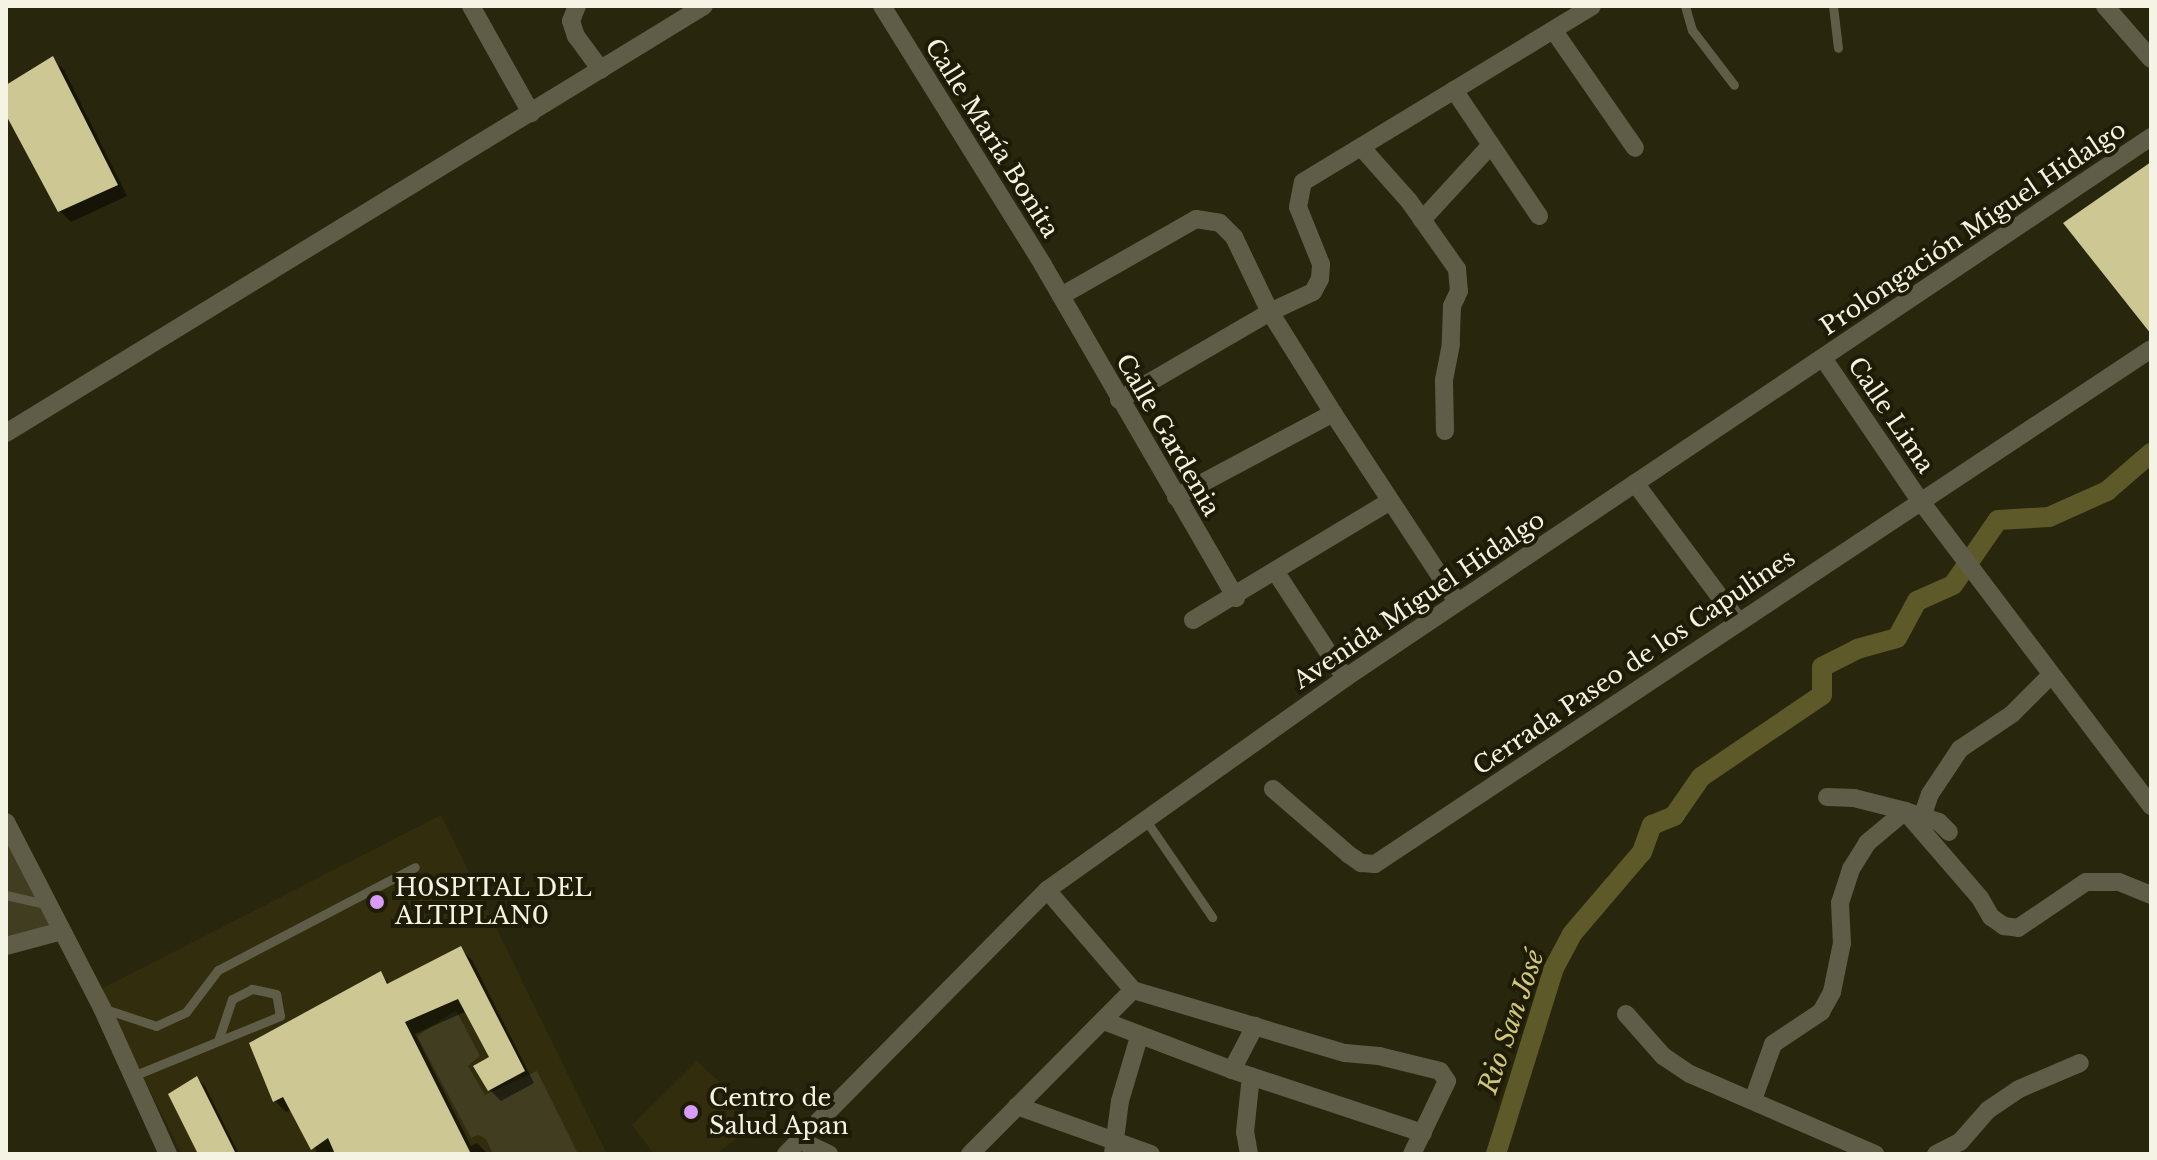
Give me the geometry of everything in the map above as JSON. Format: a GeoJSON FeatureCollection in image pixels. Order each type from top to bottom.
{"type":"FeatureCollection","features":[{"type":"Feature","properties":{"kind":"street"},"geometry":{"type":"LineString","coordinates":[[471,6],[531,113]]}},
{"type":"Feature","properties":{"kind":"street"},"geometry":{"type":"LineString","coordinates":[[577,6],[571,21],[576,36],[601,70]]}},
{"type":"Feature","properties":{"kind":"street"},"geometry":{"type":"LineString","coordinates":[[6,433],[704,6]]}},
{"type":"Feature","properties":{"kind":"street","name":"Calle María Bonita"},"geometry":{"type":"LineString","coordinates":[[882,6],[1061,296]]}},
{"type":"Feature","properties":{"kind":"street"},"geometry":{"type":"LineString","coordinates":[[1119,400],[1270,312],[1313,292],[1320,279],[1321,264],[1298,207],[1303,182],[1592,6]]}},
{"type":"Feature","properties":{"kind":"street"},"geometry":{"type":"LineString","coordinates":[[2113,9],[2151,59]]}},
{"type":"Feature","properties":{"kind":"street"},"geometry":{"type":"LineString","coordinates":[[1554,31],[1635,148]]}},
{"type":"Feature","properties":{"kind":"street"},"geometry":{"type":"LineString","coordinates":[[1454,90],[1539,216]]}},
{"type":"Feature","properties":{"kind":"street","name":"Prolongación Miguel Hidalgo"},"geometry":{"type":"LineString","coordinates":[[1823,358],[2151,137]]}},
{"type":"Feature","properties":{"kind":"street"},"geometry":{"type":"LineString","coordinates":[[1422,220],[1491,145]]}},
{"type":"Feature","properties":{"kind":"street"},"geometry":{"type":"LineString","coordinates":[[1361,147],[1422,220],[1457,269],[1459,291],[1452,306],[1451,344],[1444,380],[1445,431]]}},
{"type":"Feature","properties":{"kind":"street"},"geometry":{"type":"LineString","coordinates":[[1061,296],[1196,219],[1220,223],[1234,237],[1270,312],[1333,413],[1457,602]]}},
{"type":"Feature","properties":{"kind":"street","name":"Calle Gardenia"},"geometry":{"type":"LineString","coordinates":[[1061,296],[1236,598]]}},
{"type":"Feature","properties":{"kind":"street","name":"Cerrada Paseo de los Capulines"},"geometry":{"type":"LineString","coordinates":[[1273,789],[1348,854],[1361,863],[1375,864],[1919,499],[2151,349]]}},
{"type":"Feature","properties":{"kind":"street","name":"Avenida Miguel Hidalgo"},"geometry":{"type":"LineString","coordinates":[[786,1154],[1047,890],[1345,678],[1823,358]]}},
{"type":"Feature","properties":{"kind":"street","name":"Calle Lima"},"geometry":{"type":"LineString","coordinates":[[1823,358],[1919,499],[2151,806]]}},
{"type":"Feature","properties":{"kind":"street"},"geometry":{"type":"LineString","coordinates":[[1176,497],[1333,413]]}},
{"type":"Feature","properties":{"kind":"street"},"geometry":{"type":"LineString","coordinates":[[1635,483],[1738,621]]}},
{"type":"Feature","properties":{"kind":"street"},"geometry":{"type":"LineString","coordinates":[[1193,620],[1236,598],[1390,501]]}},
{"type":"Feature","properties":{"kind":"street"},"geometry":{"type":"LineString","coordinates":[[1275,571],[1345,678]]}},
{"type":"Feature","properties":{"kind":"street"},"geometry":{"type":"LineString","coordinates":[[1753,1100],[1773,1044],[1821,1012],[1832,992],[1842,943],[1840,903],[1851,869],[1867,843],[1914,814],[1960,749],[2012,714],[2050,676]]}},
{"type":"Feature","properties":{"kind":"street"},"geometry":{"type":"LineString","coordinates":[[1827,797],[1854,798],[1914,814],[1939,822],[1949,832]]}},
{"type":"Feature","properties":{"kind":"street"},"geometry":{"type":"LineString","coordinates":[[1914,814],[1980,898],[1991,917],[2004,926],[2018,928],[2086,882],[2119,882],[2151,895]]}},
{"type":"Feature","properties":{"kind":"street"},"geometry":{"type":"LineString","coordinates":[[6,822],[102,1008],[168,1154]]}},
{"type":"Feature","properties":{"kind":"street"},"geometry":{"type":"LineString","coordinates":[[1047,890],[1133,990],[1345,1053],[1379,1056],[1440,1071],[1447,1081],[1412,1154]]}},
{"type":"Feature","properties":{"kind":"street"},"geometry":{"type":"LineString","coordinates":[[6,946],[62,931]]}},
{"type":"Feature","properties":{"kind":"street"},"geometry":{"type":"LineString","coordinates":[[970,1154],[1133,990]]}},
{"type":"Feature","properties":{"kind":"street"},"geometry":{"type":"LineString","coordinates":[[1626,1014],[1663,1056],[1690,1074],[1875,1154]]}},
{"type":"Feature","properties":{"kind":"street"},"geometry":{"type":"LineString","coordinates":[[1104,1021],[1139,1037],[1232,1070],[1423,1133]]}},
{"type":"Feature","properties":{"kind":"street"},"geometry":{"type":"LineString","coordinates":[[1232,1070],[1255,1026]]}},
{"type":"Feature","properties":{"kind":"street"},"geometry":{"type":"LineString","coordinates":[[1115,1149],[1120,1101],[1139,1037]]}},
{"type":"Feature","properties":{"kind":"street"},"geometry":{"type":"LineString","coordinates":[[1936,1154],[1964,1148],[1988,1110],[2019,1089],[2080,1063]]}},
{"type":"Feature","properties":{"kind":"street"},"geometry":{"type":"LineString","coordinates":[[1249,1154],[1245,1132],[1251,1076]]}},
{"type":"Feature","properties":{"kind":"street"},"geometry":{"type":"LineString","coordinates":[[1017,1106],[1115,1149],[1151,1154]]}},
{"type":"Feature","properties":{"kind":"street"},"geometry":{"type":"LineString","coordinates":[[801,1141],[829,1154]]}},
{"type":"Feature","properties":{"kind":"lane"},"geometry":{"type":"LineString","coordinates":[[1685,6],[1692,30],[1734,85]]}},
{"type":"Feature","properties":{"kind":"lane"},"geometry":{"type":"LineString","coordinates":[[1833,6],[1838,48]]}},
{"type":"Feature","properties":{"kind":"lane"},"geometry":{"type":"LineString","coordinates":[[1145,819],[1212,917]]}},
{"type":"Feature","properties":{"kind":"lane"},"geometry":{"type":"LineString","coordinates":[[102,1008],[156,1026],[176,1017],[186,1012],[218,970],[415,867]]}},
{"type":"Feature","properties":{"kind":"lane"},"geometry":{"type":"LineString","coordinates":[[6,895],[49,905]]}},
{"type":"Feature","properties":{"kind":"lane"},"geometry":{"type":"LineString","coordinates":[[133,1076],[280,1016],[276,994],[252,989],[232,999],[218,1041]]}},
{"type":"Feature","properties":{"kind":"shaded area","name":"H0SPITAL DEL ALTIPLAN0"},"geometry":{"type":"Polygon","coordinates":[[[441,815],[607,1154],[182,1154],[99,990],[441,815]]]}},
{"type":"Feature","properties":{"kind":"shaded area"},"geometry":{"type":"Polygon","coordinates":[[[6,832],[55,930],[6,943],[6,832]]]}},
{"type":"Feature","properties":{"kind":"shaded area"},"geometry":{"type":"Polygon","coordinates":[[[456,1010],[480,1056],[468,1066],[485,1095],[537,1071],[578,1154],[493,1154],[486,1139],[478,1135],[471,1138],[417,1036],[456,1010]]]}},
{"type":"Feature","properties":{"kind":"shaded area","name":"Centro de Salud Apan"},"geometry":{"type":"Polygon","coordinates":[[[697,1061],[738,1099],[738,1138],[716,1154],[654,1154],[632,1125],[697,1061]]]}},
{"type":"Feature","properties":{"kind":"building"},"geometry":{"type":"Polygon","coordinates":[[[53,56],[118,185],[58,212],[6,115],[6,85],[53,56]]]}},
{"type":"Feature","properties":{"kind":"building"},"geometry":{"type":"Polygon","coordinates":[[[2151,162],[2151,334],[2063,223],[2151,162]]]}},
{"type":"Feature","properties":{"kind":"building"},"geometry":{"type":"Polygon","coordinates":[[[461,946],[525,1071],[488,1091],[473,1066],[489,1057],[458,999],[405,1022],[471,1154],[335,1154],[328,1138],[311,1150],[283,1097],[273,1102],[249,1043],[381,971],[387,984],[461,946]]]}},
{"type":"Feature","properties":{"kind":"building"},"geometry":{"type":"Polygon","coordinates":[[[197,1076],[236,1154],[198,1154],[168,1094],[197,1076]]]}},
{"type":"Feature","properties":{"kind":"waterway","name":"Rio San José"},"geometry":{"type":"LineString","coordinates":[[1496,1154],[1554,968],[1572,934],[1642,852],[1652,825],[1674,816],[1701,777],[1822,695],[1822,667],[1857,649],[1897,638],[1917,601],[1953,585],[1998,520],[2049,517],[2107,491],[2151,453]]}},
{"type":"Feature","properties":{"kind":"place","name":"H0SPITAL DEL ALTIPLAN0"},"geometry":{"type":"Point","coordinates":[377,902]}},
{"type":"Feature","properties":{"kind":"place","name":"Centro de Salud Apan"},"geometry":{"type":"Point","coordinates":[691,1112]}}]}
